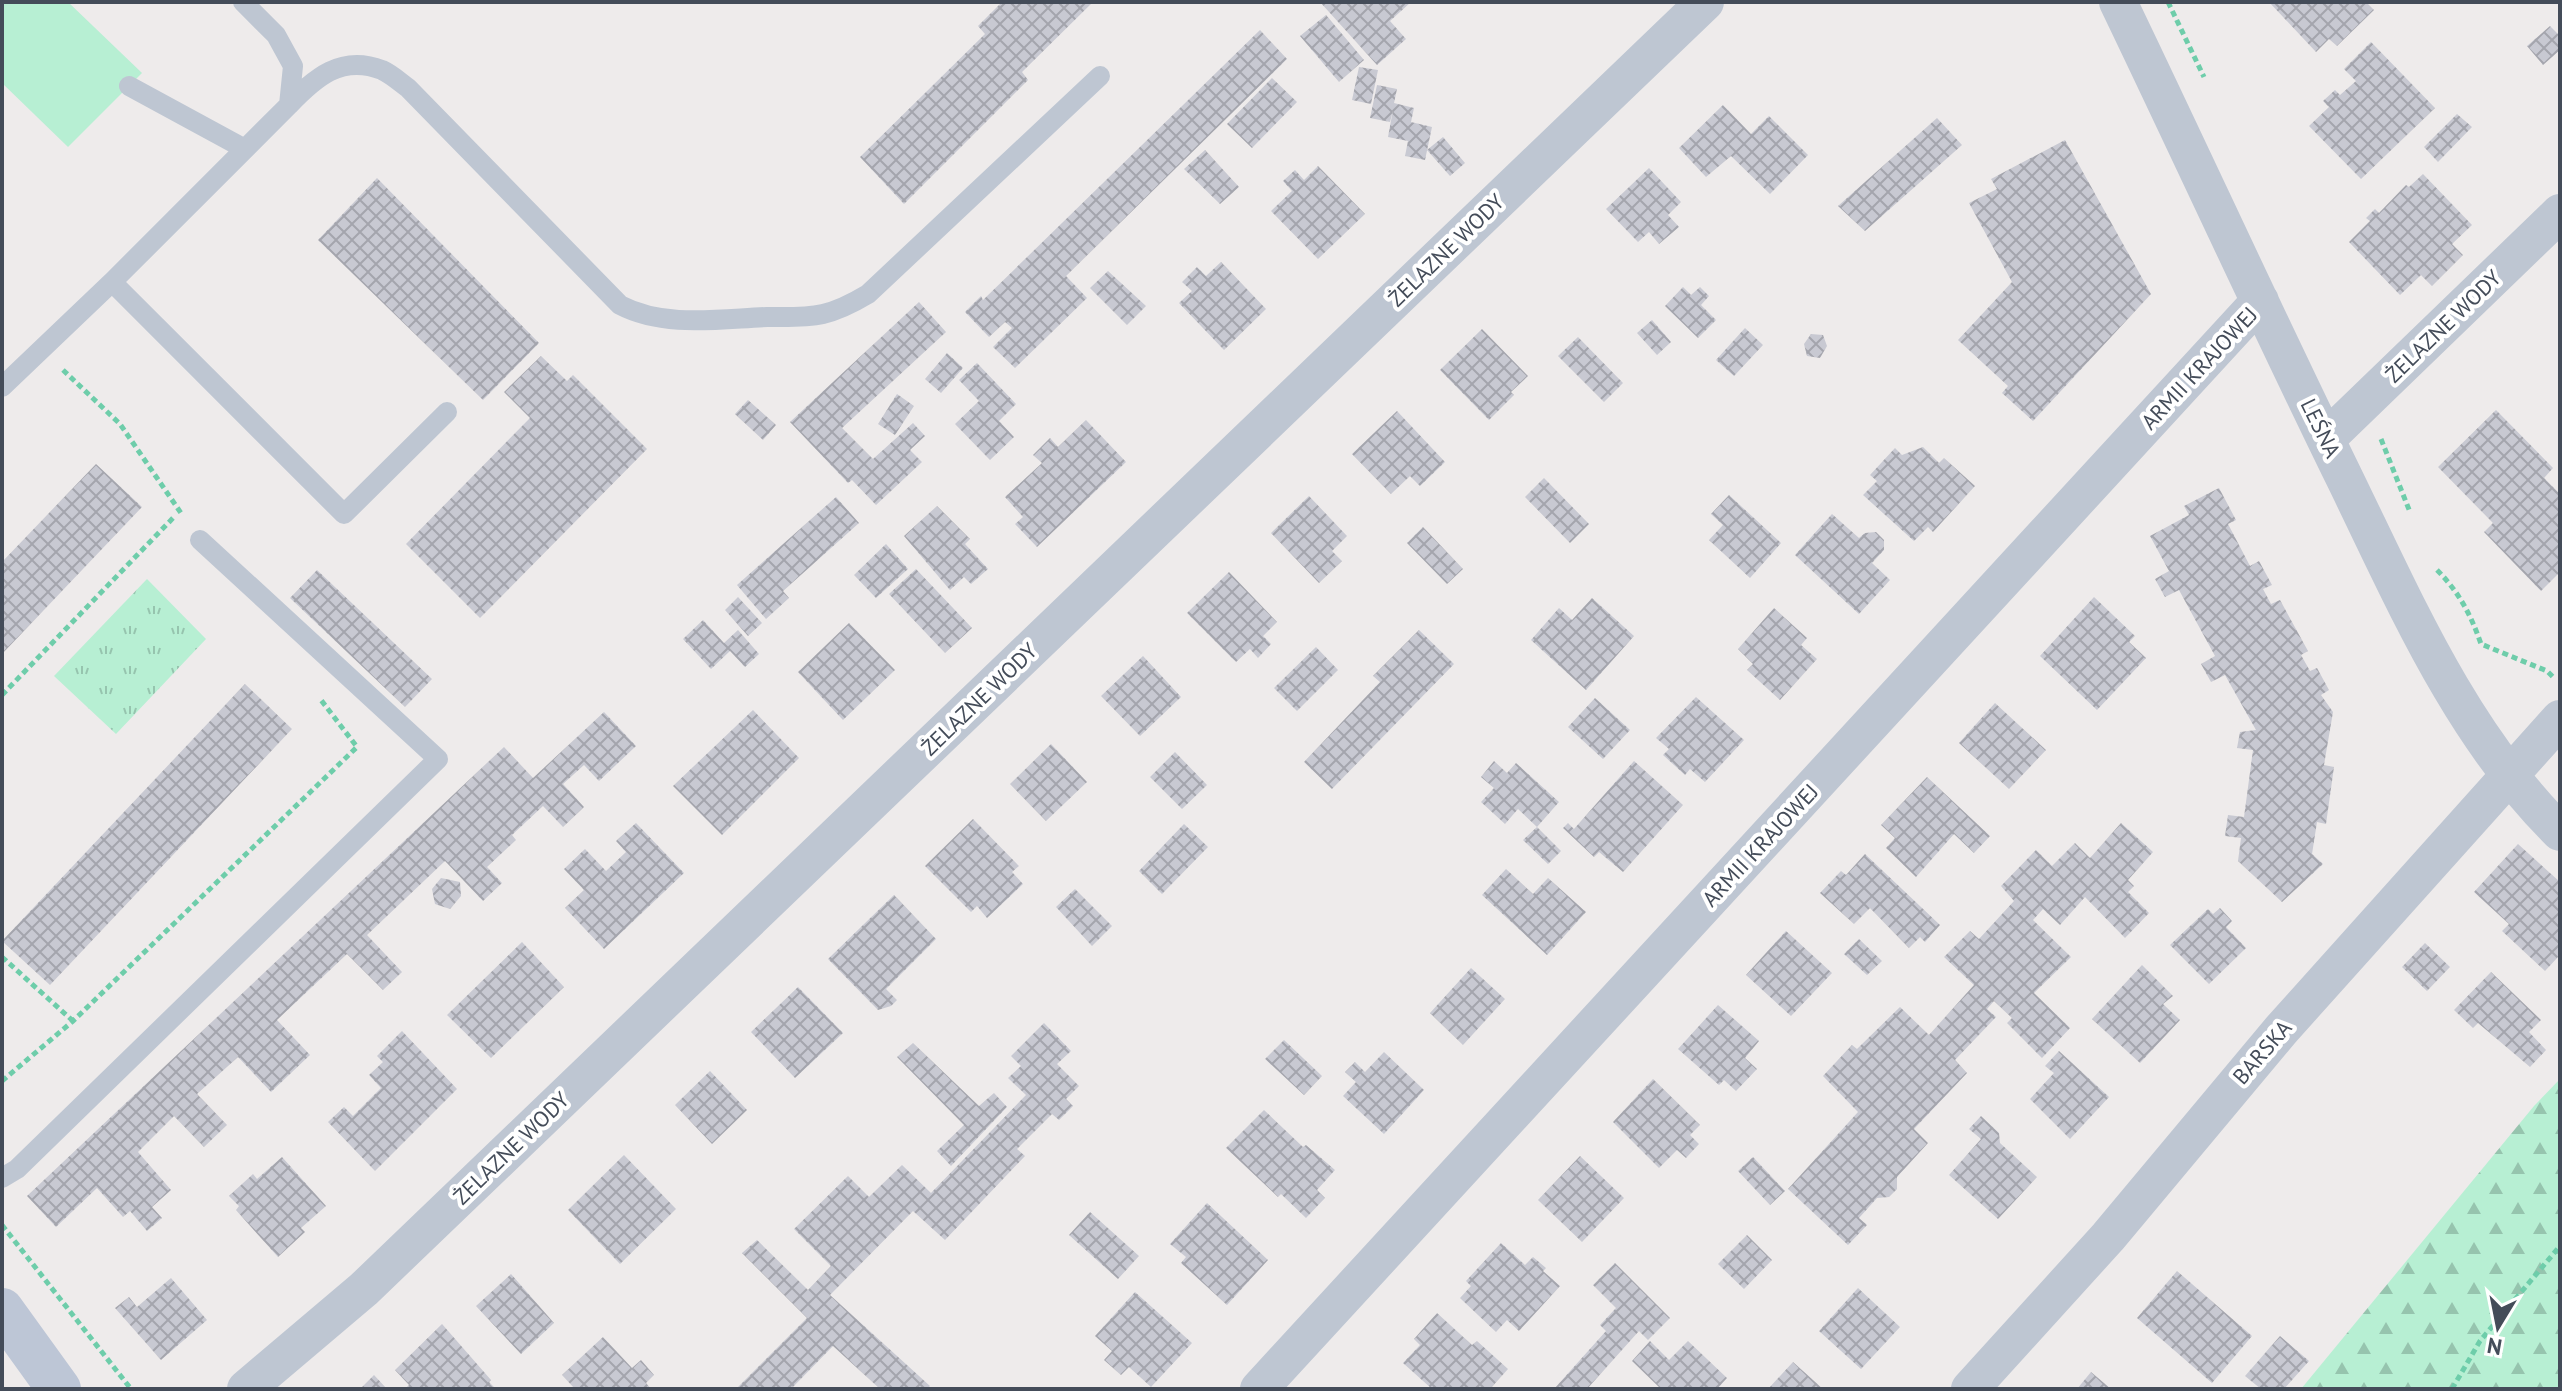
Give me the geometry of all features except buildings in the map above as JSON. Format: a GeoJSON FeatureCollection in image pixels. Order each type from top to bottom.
{"type":"FeatureCollection","features":[{"type":"Feature","properties":{"kind":"street","name":"ŻELAZNE WODY"},"geometry":{"type":"LineString","coordinates":[[246,1389],[364,1289],[1705,2]]}},
{"type":"Feature","properties":{"kind":"street","name":"LEŚNA"},"geometry":{"type":"LineString","coordinates":[[2118,2],[2438,668],[2473,726],[2508,773],[2560,832]]}},
{"type":"Feature","properties":{"kind":"street","name":"ŻELAZNE WODY"},"geometry":{"type":"LineString","coordinates":[[2326,439],[2560,213]]}},
{"type":"Feature","properties":{"kind":"street","name":"ARMII KRAJOWEJ"},"geometry":{"type":"LineString","coordinates":[[1259,1389],[2260,301]]}},
{"type":"Feature","properties":{"kind":"street","name":"BARSKA"},"geometry":{"type":"LineString","coordinates":[[1970,1389],[2108,1237],[2243,1073],[2508,773],[2560,719]]}},
{"type":"Feature","properties":{"kind":"street"},"geometry":{"type":"LineString","coordinates":[[2,1310],[59,1389]]}},
{"type":"Feature","properties":{"kind":"lane"},"geometry":{"type":"LineString","coordinates":[[243,2],[276,35],[293,66],[289,105]]}},
{"type":"Feature","properties":{"kind":"lane"},"geometry":{"type":"LineString","coordinates":[[2,387],[316,78],[349,64],[382,70],[408,88],[620,305],[639,314],[664,319],[818,315],[845,308],[868,294],[1100,76]]}},
{"type":"Feature","properties":{"kind":"lane"},"geometry":{"type":"LineString","coordinates":[[129,86],[245,149]]}},
{"type":"Feature","properties":{"kind":"lane"},"geometry":{"type":"LineString","coordinates":[[112,282],[344,514],[447,412]]}},
{"type":"Feature","properties":{"kind":"lane"},"geometry":{"type":"LineString","coordinates":[[2,1178],[17,1169],[438,759],[200,540]]}},
{"type":"Feature","properties":{"kind":"path"},"geometry":{"type":"LineString","coordinates":[[42,350],[120,424],[200,540]]}},
{"type":"Feature","properties":{"kind":"path"},"geometry":{"type":"LineString","coordinates":[[2,695],[179,511]]}},
{"type":"Feature","properties":{"kind":"path"},"geometry":{"type":"LineString","coordinates":[[2471,614],[2481,644],[2547,671],[2560,685]]}},
{"type":"Feature","properties":{"kind":"path"},"geometry":{"type":"LineString","coordinates":[[2,1081],[73,1021],[357,747]]}},
{"type":"Feature","properties":{"kind":"path"},"geometry":{"type":"LineString","coordinates":[[2,957],[73,1021]]}},
{"type":"Feature","properties":{"kind":"path"},"geometry":{"type":"LineString","coordinates":[[2,1225],[131,1389]]}},
{"type":"Feature","properties":{"kind":"path"},"geometry":{"type":"LineString","coordinates":[[2452,1389],[2480,1341],[2560,1246]]}},
{"type":"Feature","properties":{"kind":"green space"},"geometry":{"type":"Polygon","coordinates":[[[2,2],[68,2],[142,73],[68,147],[2,83],[2,2]]]}},
{"type":"Feature","properties":{"kind":"green space"},"geometry":{"type":"Polygon","coordinates":[[[147,579],[206,639],[116,734],[54,676],[147,579]]]}},
{"type":"Feature","properties":{"kind":"green space"},"geometry":{"type":"Polygon","coordinates":[[[2560,1079],[2560,1389],[2301,1389],[2534,1106],[2560,1079]]]}}]}
